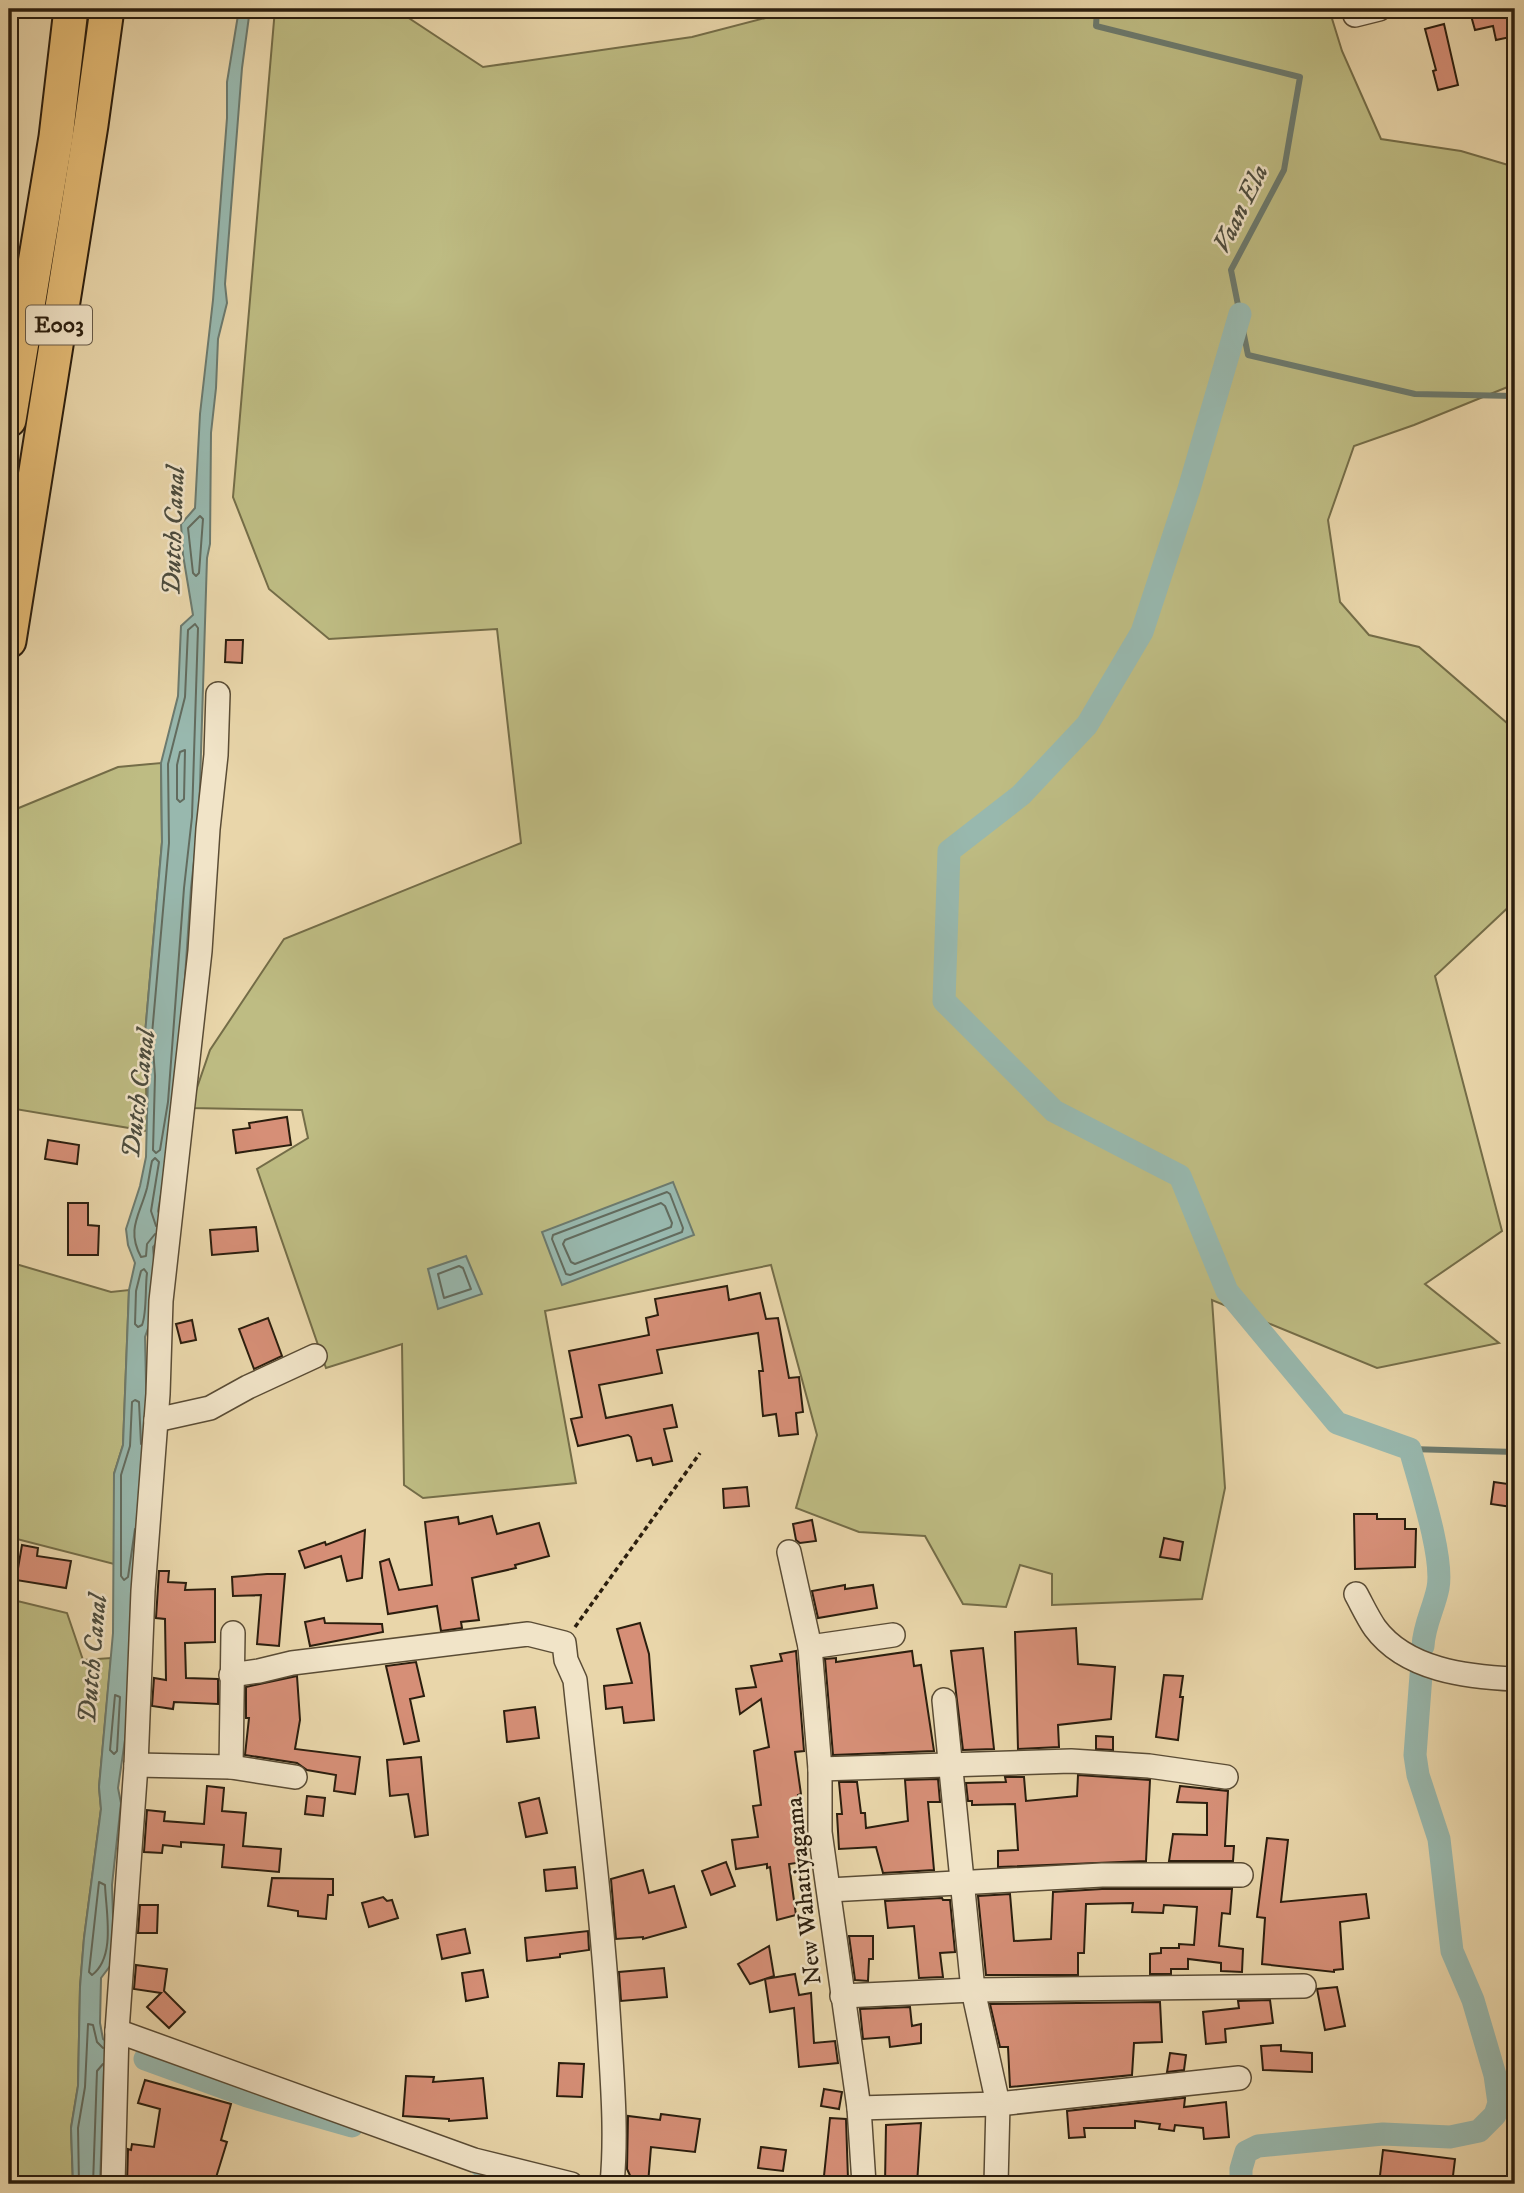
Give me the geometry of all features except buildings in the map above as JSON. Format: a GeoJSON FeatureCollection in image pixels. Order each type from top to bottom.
{"type":"FeatureCollection","features":[{"type":"Feature","properties":{"kind":"highway","name":"E003"},"geometry":{"type":"LineString","coordinates":[[9,420],[56,137],[71,9]]}},
{"type":"Feature","properties":{"kind":"highway","name":"E003"},"geometry":{"type":"LineString","coordinates":[[9,641],[92,125],[107,9]]}},
{"type":"Feature","properties":{"kind":"street"},"geometry":{"type":"LineString","coordinates":[[1355,15],[1379,9]]}},
{"type":"Feature","properties":{"kind":"street"},"geometry":{"type":"LineString","coordinates":[[113,2184],[117,2031],[136,1765],[143,1591],[156,1420],[161,1301],[200,951],[219,694]]}},
{"type":"Feature","properties":{"kind":"street"},"geometry":{"type":"LineString","coordinates":[[156,1420],[210,1408],[315,1356]]}},
{"type":"Feature","properties":{"kind":"street","name":"New Wahatiyagama"},"geometry":{"type":"LineString","coordinates":[[789,1552],[810,1647],[820,1769],[820,1832],[859,2108],[864,2184]]}},
{"type":"Feature","properties":{"kind":"street"},"geometry":{"type":"LineString","coordinates":[[1356,1594],[1375,1628],[1395,1648],[1418,1663],[1475,1675],[1515,1679]]}},
{"type":"Feature","properties":{"kind":"street"},"geometry":{"type":"LineString","coordinates":[[231,1767],[233,1633]]}},
{"type":"Feature","properties":{"kind":"street"},"geometry":{"type":"LineString","coordinates":[[231,1675],[292,1663],[528,1634],[564,1643],[566,1660],[575,1681],[599,1890],[612,2073],[614,2161],[611,2184]]}},
{"type":"Feature","properties":{"kind":"street"},"geometry":{"type":"LineString","coordinates":[[810,1647],[894,1635]]}},
{"type":"Feature","properties":{"kind":"street"},"geometry":{"type":"LineString","coordinates":[[944,1700],[973,1990],[998,2104],[996,2184]]}},
{"type":"Feature","properties":{"kind":"street"},"geometry":{"type":"LineString","coordinates":[[820,1769],[1072,1760],[1149,1766],[1226,1777]]}},
{"type":"Feature","properties":{"kind":"street"},"geometry":{"type":"LineString","coordinates":[[136,1765],[231,1767],[295,1777]]}},
{"type":"Feature","properties":{"kind":"street"},"geometry":{"type":"LineString","coordinates":[[829,1890],[1102,1875],[1241,1875]]}},
{"type":"Feature","properties":{"kind":"street"},"geometry":{"type":"LineString","coordinates":[[842,1996],[973,1990],[1304,1986]]}},
{"type":"Feature","properties":{"kind":"street"},"geometry":{"type":"LineString","coordinates":[[117,2031],[474,2161],[571,2184]]}},
{"type":"Feature","properties":{"kind":"street"},"geometry":{"type":"LineString","coordinates":[[859,2108],[998,2104],[1239,2078]]}},
{"type":"Feature","properties":{"kind":"path"},"geometry":{"type":"LineString","coordinates":[[564,1643],[700,1453]]}},
{"type":"Feature","properties":{"kind":"shaded area"},"geometry":{"type":"Polygon","coordinates":[[[275,9],[395,9],[483,67],[692,37],[800,9],[1329,9],[1342,51],[1381,139],[1461,151],[1515,167],[1515,384],[1354,446],[1328,520],[1340,602],[1369,635],[1419,647],[1515,730],[1515,901],[1435,976],[1502,1231],[1425,1284],[1499,1343],[1377,1368],[1212,1300],[1225,1488],[1202,1599],[1052,1605],[1052,1574],[1020,1565],[1006,1607],[963,1604],[925,1536],[859,1532],[796,1508],[817,1435],[771,1265],[545,1311],[576,1483],[423,1498],[404,1485],[402,1344],[326,1368],[257,1169],[308,1138],[302,1110],[190,1108],[210,1050],[284,939],[521,843],[497,629],[329,639],[269,589],[233,497],[275,9]]]}},
{"type":"Feature","properties":{"kind":"shaded area"},"geometry":{"type":"Polygon","coordinates":[[[161,763],[162,842],[145,1034],[147,1131],[9,1108],[9,812],[118,767],[161,763]]]}},
{"type":"Feature","properties":{"kind":"shaded area"},"geometry":{"type":"Polygon","coordinates":[[[9,1262],[111,1292],[129,1290],[123,1445],[114,1474],[114,1564],[9,1537],[9,1262]]]}},
{"type":"Feature","properties":{"kind":"shaded area"},"geometry":{"type":"Polygon","coordinates":[[[9,1599],[67,1613],[83,1660],[111,1658],[99,1787],[101,1809],[80,1987],[78,2086],[71,2128],[73,2184],[9,2184],[9,1599]]]}},
{"type":"Feature","properties":{"kind":"water"},"geometry":{"type":"Polygon","coordinates":[[[239,9],[250,9],[242,68],[225,284],[227,303],[218,339],[211,433],[210,544],[207,558],[199,817],[184,992],[165,1173],[158,1211],[164,1234],[153,1247],[155,1273],[151,1320],[145,1337],[147,1427],[127,1726],[118,1788],[121,1803],[112,1885],[114,1945],[110,1966],[101,1978],[100,2023],[103,2039],[119,2051],[116,2072],[104,2070],[100,2184],[73,2184],[71,2128],[78,2086],[80,1987],[101,1809],[99,1787],[113,1633],[114,1474],[123,1445],[129,1290],[135,1263],[128,1245],[126,1229],[146,1157],[148,1076],[145,1034],[162,842],[161,763],[178,696],[181,626],[193,615],[181,524],[195,508],[200,414],[213,300],[227,118],[227,82],[239,9]]]}},
{"type":"Feature","properties":{"kind":"water"},"geometry":{"type":"Polygon","coordinates":[[[673,1182],[694,1235],[562,1285],[542,1232],[673,1182]]]}},
{"type":"Feature","properties":{"kind":"water"},"geometry":{"type":"Polygon","coordinates":[[[466,1256],[482,1294],[438,1309],[428,1269],[466,1256]]]}},
{"type":"Feature","properties":{"kind":"waterway","name":"Vaan Ela"},"geometry":{"type":"LineString","coordinates":[[1097,9],[1096,26],[1300,77],[1284,170],[1231,270],[1248,355],[1415,394],[1515,396]]}},
{"type":"Feature","properties":{"kind":"waterway"},"geometry":{"type":"LineString","coordinates":[[1240,314],[1189,489],[1142,632],[1087,725],[1021,795],[949,851],[944,1001],[1054,1111],[1180,1176],[1227,1291],[1337,1423],[1410,1449],[1430,1519],[1439,1574],[1423,1646]]}},
{"type":"Feature","properties":{"kind":"waterway"},"geometry":{"type":"LineString","coordinates":[[1410,1449],[1515,1452]]}},
{"type":"Feature","properties":{"kind":"waterway"},"geometry":{"type":"LineString","coordinates":[[1241,2184],[1241,2169],[1246,2152],[1258,2146],[1383,2134],[1450,2137],[1479,2131],[1495,2115],[1499,2103],[1495,2075],[1473,2000],[1452,1951],[1439,1839],[1418,1775],[1415,1755],[1421,1675]]}},
{"type":"Feature","properties":{"kind":"waterway"},"geometry":{"type":"LineString","coordinates":[[145,2059],[247,2096],[352,2126]]}},
{"type":"Feature","properties":{"kind":"waterway"},"geometry":{"type":"LineString","coordinates":[[473,2160],[508,2184]]}},
{"type":"Feature","properties":{"kind":"water label","name":"Dutch Canal"},"geometry":{"type":"Point","coordinates":[174,531]}},
{"type":"Feature","properties":{"kind":"water label","name":"Dutch Canal"},"geometry":{"type":"Point","coordinates":[139,1094]}},
{"type":"Feature","properties":{"kind":"water label","name":"Dutch Canal"},"geometry":{"type":"Point","coordinates":[93,1659]}}]}
